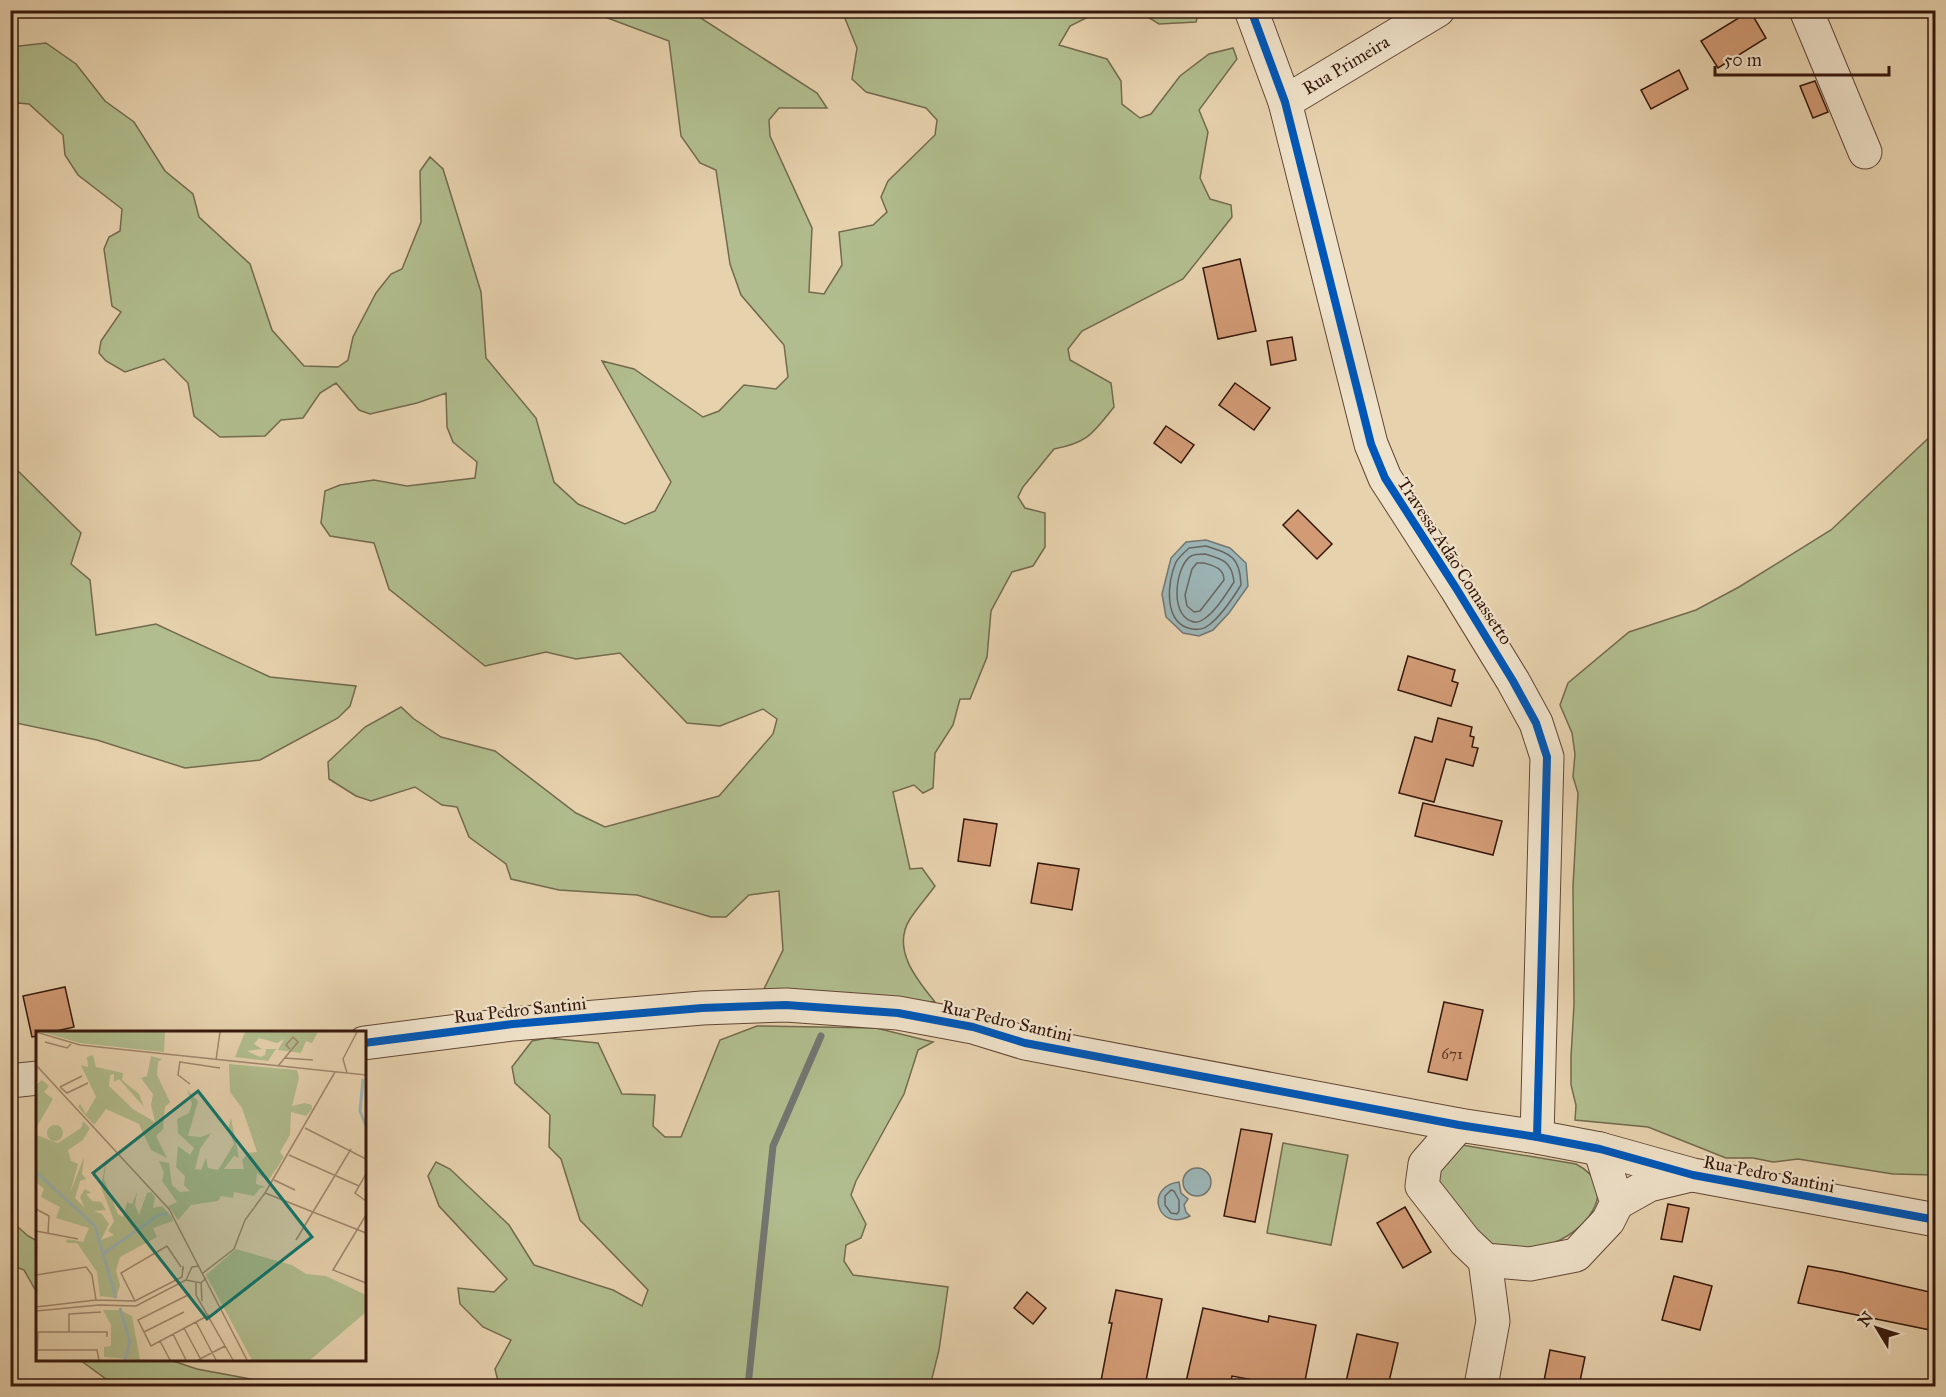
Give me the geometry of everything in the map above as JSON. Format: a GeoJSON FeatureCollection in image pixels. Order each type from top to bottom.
{"type":"FeatureCollection","features":[{"type":"Feature","properties":{"kind":"street","name":"Travessa Adão Comassetto"},"geometry":{"type":"LineString","coordinates":[[1251,10],[1285,102],[1371,444],[1384,478],[1456,588],[1519,691],[1536,723],[1547,757],[1537,1137]]}},
{"type":"Feature","properties":{"kind":"street","name":"Rua Primeira"},"geometry":{"type":"LineString","coordinates":[[1285,102],[1438,10]]}},
{"type":"Feature","properties":{"kind":"street"},"geometry":{"type":"LineString","coordinates":[[1806,10],[1865,152]]}},
{"type":"Feature","properties":{"kind":"street","name":"Rua Pedro Santini"},"geometry":{"type":"LineString","coordinates":[[366,1043],[513,1024],[702,1008],[786,1005],[833,1008],[898,1013],[963,1025],[1025,1043],[1459,1125]]}},
{"type":"Feature","properties":{"kind":"street"},"geometry":{"type":"LineString","coordinates":[[10,1081],[36,1078]]}},
{"type":"Feature","properties":{"kind":"street","name":"Rua Pedro Santini"},"geometry":{"type":"LineString","coordinates":[[1368,1108],[1405,1132],[1417,1147],[1425,1164]]}},
{"type":"Feature","properties":{"kind":"street"},"geometry":{"type":"LineString","coordinates":[[1459,1125],[1537,1137],[1600,1149],[1617,1203],[1608,1221],[1576,1255],[1530,1264],[1485,1260],[1465,1241],[1422,1186],[1425,1164],[1459,1125]]}},
{"type":"Feature","properties":{"kind":"street","name":"Rua Pedro Santini"},"geometry":{"type":"LineString","coordinates":[[1600,1149],[1693,1175],[1935,1220]]}},
{"type":"Feature","properties":{"kind":"street","name":"Rua Pedro Santini"},"geometry":{"type":"LineString","coordinates":[[1617,1203],[1649,1185],[1693,1175]]}},
{"type":"Feature","properties":{"kind":"street"},"geometry":{"type":"LineString","coordinates":[[1481,1386],[1493,1321],[1485,1260]]}},
{"type":"Feature","properties":{"kind":"street"},"geometry":{"type":"LineString","coordinates":[[1493,1321],[1513,1284],[1530,1264]]}},
{"type":"Feature","properties":{"kind":"green space"},"geometry":{"type":"Polygon","coordinates":[[[589,11],[690,11],[817,93],[827,108],[779,108],[769,120],[770,136],[812,228],[809,292],[824,294],[842,265],[839,232],[873,225],[887,212],[881,197],[888,181],[935,135],[937,120],[926,108],[866,92],[852,79],[857,48],[842,11],[1100,11],[1070,26],[1059,45],[1107,59],[1121,81],[1122,104],[1140,118],[1151,114],[1180,76],[1209,54],[1233,48],[1237,59],[1199,110],[1208,132],[1200,178],[1210,199],[1231,205],[1232,217],[1183,279],[1082,331],[1068,349],[1070,360],[1111,383],[1114,407],[1089,436],[1075,444],[1054,449],[1023,487],[1018,497],[1025,508],[1045,513],[1045,547],[1033,566],[1012,572],[991,611],[987,657],[970,699],[960,699],[953,725],[935,753],[933,788],[923,793],[914,785],[893,792],[910,869],[922,868],[935,886],[910,919],[903,942],[914,974],[935,1002],[762,993],[783,950],[779,891],[749,895],[726,917],[711,917],[637,895],[559,890],[511,879],[506,864],[469,837],[457,807],[442,805],[415,787],[371,801],[356,796],[329,779],[328,762],[365,727],[401,707],[441,737],[495,751],[576,813],[605,827],[719,796],[773,734],[777,719],[763,709],[720,726],[687,723],[620,653],[576,659],[546,652],[485,666],[389,589],[374,543],[330,536],[321,523],[325,491],[340,485],[374,480],[407,486],[475,478],[477,462],[453,442],[447,427],[446,393],[417,403],[370,414],[359,410],[336,383],[320,393],[303,418],[281,420],[265,436],[220,437],[194,416],[188,383],[164,359],[125,372],[106,361],[99,353],[101,341],[121,312],[112,306],[104,249],[109,237],[120,231],[122,209],[78,175],[65,155],[63,135],[29,104],[19,103],[11,108],[11,47],[46,43],[76,64],[105,101],[134,122],[165,171],[193,194],[199,217],[250,264],[272,330],[304,366],[338,367],[348,360],[353,337],[376,293],[391,274],[402,269],[421,222],[420,171],[430,157],[443,169],[481,292],[486,358],[536,418],[554,482],[578,504],[625,524],[655,511],[671,482],[602,361],[634,369],[703,417],[719,411],[744,385],[776,389],[788,377],[784,345],[741,295],[730,264],[716,170],[700,163],[681,136],[669,41],[589,11]]]}},
{"type":"Feature","properties":{"kind":"green space"},"geometry":{"type":"Polygon","coordinates":[[[1138,11],[1199,11],[1196,22],[1159,24],[1138,11]]]}},
{"type":"Feature","properties":{"kind":"green space"},"geometry":{"type":"Polygon","coordinates":[[[1935,432],[1935,1175],[1893,1174],[1798,1159],[1773,1162],[1753,1158],[1726,1158],[1648,1127],[1575,1120],[1576,1105],[1571,1085],[1571,1057],[1574,1005],[1573,887],[1578,793],[1573,777],[1575,754],[1572,733],[1560,705],[1568,683],[1629,632],[1696,610],[1739,587],[1831,530],[1935,432]]]}},
{"type":"Feature","properties":{"kind":"green space"},"geometry":{"type":"Polygon","coordinates":[[[10,463],[81,533],[71,564],[90,580],[96,635],[156,624],[270,677],[356,686],[350,706],[338,718],[260,760],[185,768],[97,740],[11,722],[10,463]]]}},
{"type":"Feature","properties":{"kind":"green space"},"geometry":{"type":"Polygon","coordinates":[[[757,1026],[876,1028],[933,1042],[918,1050],[904,1094],[856,1181],[851,1195],[866,1224],[861,1238],[846,1245],[844,1261],[853,1275],[948,1287],[939,1350],[930,1386],[499,1385],[495,1369],[511,1340],[483,1327],[460,1304],[458,1288],[494,1292],[507,1279],[439,1206],[428,1176],[436,1162],[450,1169],[509,1225],[534,1265],[613,1290],[642,1306],[648,1290],[580,1220],[561,1159],[549,1147],[550,1115],[515,1083],[512,1067],[532,1041],[547,1038],[598,1043],[622,1094],[655,1095],[653,1126],[665,1137],[681,1137],[720,1040],[757,1026]]]}},
{"type":"Feature","properties":{"kind":"green space"},"geometry":{"type":"Polygon","coordinates":[[[1283,1143],[1348,1155],[1331,1245],[1267,1233],[1283,1143]]]}},
{"type":"Feature","properties":{"kind":"green space"},"geometry":{"type":"Polygon","coordinates":[[[1456,1144],[1576,1164],[1590,1174],[1597,1186],[1597,1198],[1593,1210],[1585,1222],[1561,1240],[1540,1247],[1492,1248],[1442,1195],[1437,1173],[1456,1144]]]}},
{"type":"Feature","properties":{"kind":"green space"},"geometry":{"type":"Polygon","coordinates":[[[10,1220],[36,1240],[36,1291],[24,1270],[11,1265],[10,1220]]]}},
{"type":"Feature","properties":{"kind":"green space"},"geometry":{"type":"Polygon","coordinates":[[[81,1361],[173,1361],[197,1369],[261,1381],[273,1386],[142,1386],[138,1382],[106,1379],[81,1361]]]}},
{"type":"Feature","properties":{"kind":"water"},"geometry":{"type":"Polygon","coordinates":[[[1206,540],[1230,548],[1246,563],[1248,586],[1229,613],[1213,630],[1199,636],[1183,633],[1166,617],[1162,594],[1171,558],[1186,542],[1206,540]]]}},
{"type":"Feature","properties":{"kind":"water"},"geometry":{"type":"Polygon","coordinates":[[[1197,1168],[1207,1172],[1211,1182],[1207,1192],[1197,1196],[1187,1192],[1183,1182],[1187,1172],[1197,1168]]]}},
{"type":"Feature","properties":{"kind":"water"},"geometry":{"type":"Polygon","coordinates":[[[1179,1182],[1181,1193],[1188,1199],[1184,1205],[1190,1216],[1179,1220],[1163,1214],[1158,1199],[1161,1191],[1168,1185],[1179,1182]]]}},
{"type":"Feature","properties":{"kind":"building"},"geometry":{"type":"Polygon","coordinates":[[[1750,11],[1766,38],[1718,68],[1701,41],[1750,11]]]}},
{"type":"Feature","properties":{"kind":"building"},"geometry":{"type":"Polygon","coordinates":[[[1679,70],[1688,89],[1651,109],[1641,90],[1679,70]]]}},
{"type":"Feature","properties":{"kind":"building"},"geometry":{"type":"Polygon","coordinates":[[[1815,81],[1828,112],[1813,118],[1800,86],[1815,81]]]}},
{"type":"Feature","properties":{"kind":"building"},"geometry":{"type":"Polygon","coordinates":[[[1240,259],[1256,331],[1218,339],[1203,268],[1240,259]]]}},
{"type":"Feature","properties":{"kind":"building"},"geometry":{"type":"Polygon","coordinates":[[[1292,337],[1296,360],[1271,365],[1267,341],[1292,337]]]}},
{"type":"Feature","properties":{"kind":"building"},"geometry":{"type":"Polygon","coordinates":[[[1235,383],[1270,408],[1254,430],[1219,405],[1235,383]]]}},
{"type":"Feature","properties":{"kind":"building"},"geometry":{"type":"Polygon","coordinates":[[[1166,426],[1194,445],[1181,463],[1154,443],[1166,426]]]}},
{"type":"Feature","properties":{"kind":"building"},"geometry":{"type":"Polygon","coordinates":[[[1298,510],[1332,544],[1317,559],[1283,525],[1298,510]]]}},
{"type":"Feature","properties":{"kind":"building"},"geometry":{"type":"Polygon","coordinates":[[[1408,656],[1455,670],[1452,681],[1458,683],[1451,706],[1398,690],[1408,656]]]}},
{"type":"Feature","properties":{"kind":"building"},"geometry":{"type":"Polygon","coordinates":[[[1438,718],[1472,727],[1470,736],[1474,737],[1472,747],[1478,748],[1473,766],[1446,759],[1434,802],[1399,793],[1415,737],[1432,742],[1438,718]]]}},
{"type":"Feature","properties":{"kind":"building"},"geometry":{"type":"Polygon","coordinates":[[[1423,803],[1502,821],[1493,855],[1415,836],[1423,803]]]}},
{"type":"Feature","properties":{"kind":"building"},"geometry":{"type":"Polygon","coordinates":[[[964,819],[997,824],[990,866],[958,861],[964,819]]]}},
{"type":"Feature","properties":{"kind":"building"},"geometry":{"type":"Polygon","coordinates":[[[1038,863],[1079,869],[1072,910],[1031,903],[1038,863]]]}},
{"type":"Feature","properties":{"kind":"building"},"geometry":{"type":"Polygon","coordinates":[[[65,987],[74,1027],[56,1031],[36,1031],[36,1036],[32,1037],[23,996],[65,987]]]}},
{"type":"Feature","properties":{"kind":"building"},"geometry":{"type":"Polygon","coordinates":[[[1444,1002],[1483,1010],[1467,1080],[1428,1072],[1444,1002]]]}},
{"type":"Feature","properties":{"kind":"building"},"geometry":{"type":"Polygon","coordinates":[[[1241,1129],[1272,1134],[1255,1222],[1224,1216],[1241,1129]]]}},
{"type":"Feature","properties":{"kind":"building"},"geometry":{"type":"Polygon","coordinates":[[[1668,1204],[1689,1208],[1682,1242],[1661,1239],[1668,1204]]]}},
{"type":"Feature","properties":{"kind":"building"},"geometry":{"type":"Polygon","coordinates":[[[1405,1207],[1431,1252],[1403,1268],[1377,1223],[1405,1207]]]}},
{"type":"Feature","properties":{"kind":"building"},"geometry":{"type":"Polygon","coordinates":[[[1808,1266],[1934,1293],[1932,1299],[1935,1300],[1935,1331],[1798,1303],[1808,1266]]]}},
{"type":"Feature","properties":{"kind":"building"},"geometry":{"type":"Polygon","coordinates":[[[1674,1276],[1712,1286],[1700,1330],[1662,1320],[1674,1276]]]}},
{"type":"Feature","properties":{"kind":"building"},"geometry":{"type":"Polygon","coordinates":[[[1116,1290],[1162,1299],[1145,1386],[1100,1386],[1116,1290]]]}},
{"type":"Feature","properties":{"kind":"building"},"geometry":{"type":"Polygon","coordinates":[[[1027,1292],[1046,1308],[1033,1324],[1014,1308],[1027,1292]]]}},
{"type":"Feature","properties":{"kind":"building"},"geometry":{"type":"Polygon","coordinates":[[[1203,1308],[1268,1322],[1269,1316],[1316,1325],[1304,1386],[1285,1386],[1232,1376],[1230,1386],[1185,1386],[1203,1308]]]}},
{"type":"Feature","properties":{"kind":"building"},"geometry":{"type":"Polygon","coordinates":[[[1357,1334],[1398,1343],[1388,1386],[1345,1386],[1357,1334]]]}},
{"type":"Feature","properties":{"kind":"building"},"geometry":{"type":"Polygon","coordinates":[[[1550,1350],[1585,1357],[1579,1386],[1543,1386],[1550,1350]]]}},
{"type":"Feature","properties":{"kind":"waterway"},"geometry":{"type":"LineString","coordinates":[[748,1386],[773,1146],[821,1036]]}},
{"type":"Feature","properties":{"kind":"cycle path"},"geometry":{"type":"LineString","coordinates":[[1251,10],[1285,102],[1371,444],[1385,478],[1513,681],[1536,723],[1547,757],[1537,1137]]}},
{"type":"Feature","properties":{"kind":"cycle path"},"geometry":{"type":"LineString","coordinates":[[366,1043],[513,1024],[702,1008],[786,1005],[898,1013],[973,1027],[1025,1043],[1459,1125],[1600,1149],[1693,1175],[1936,1220]]}}]}
